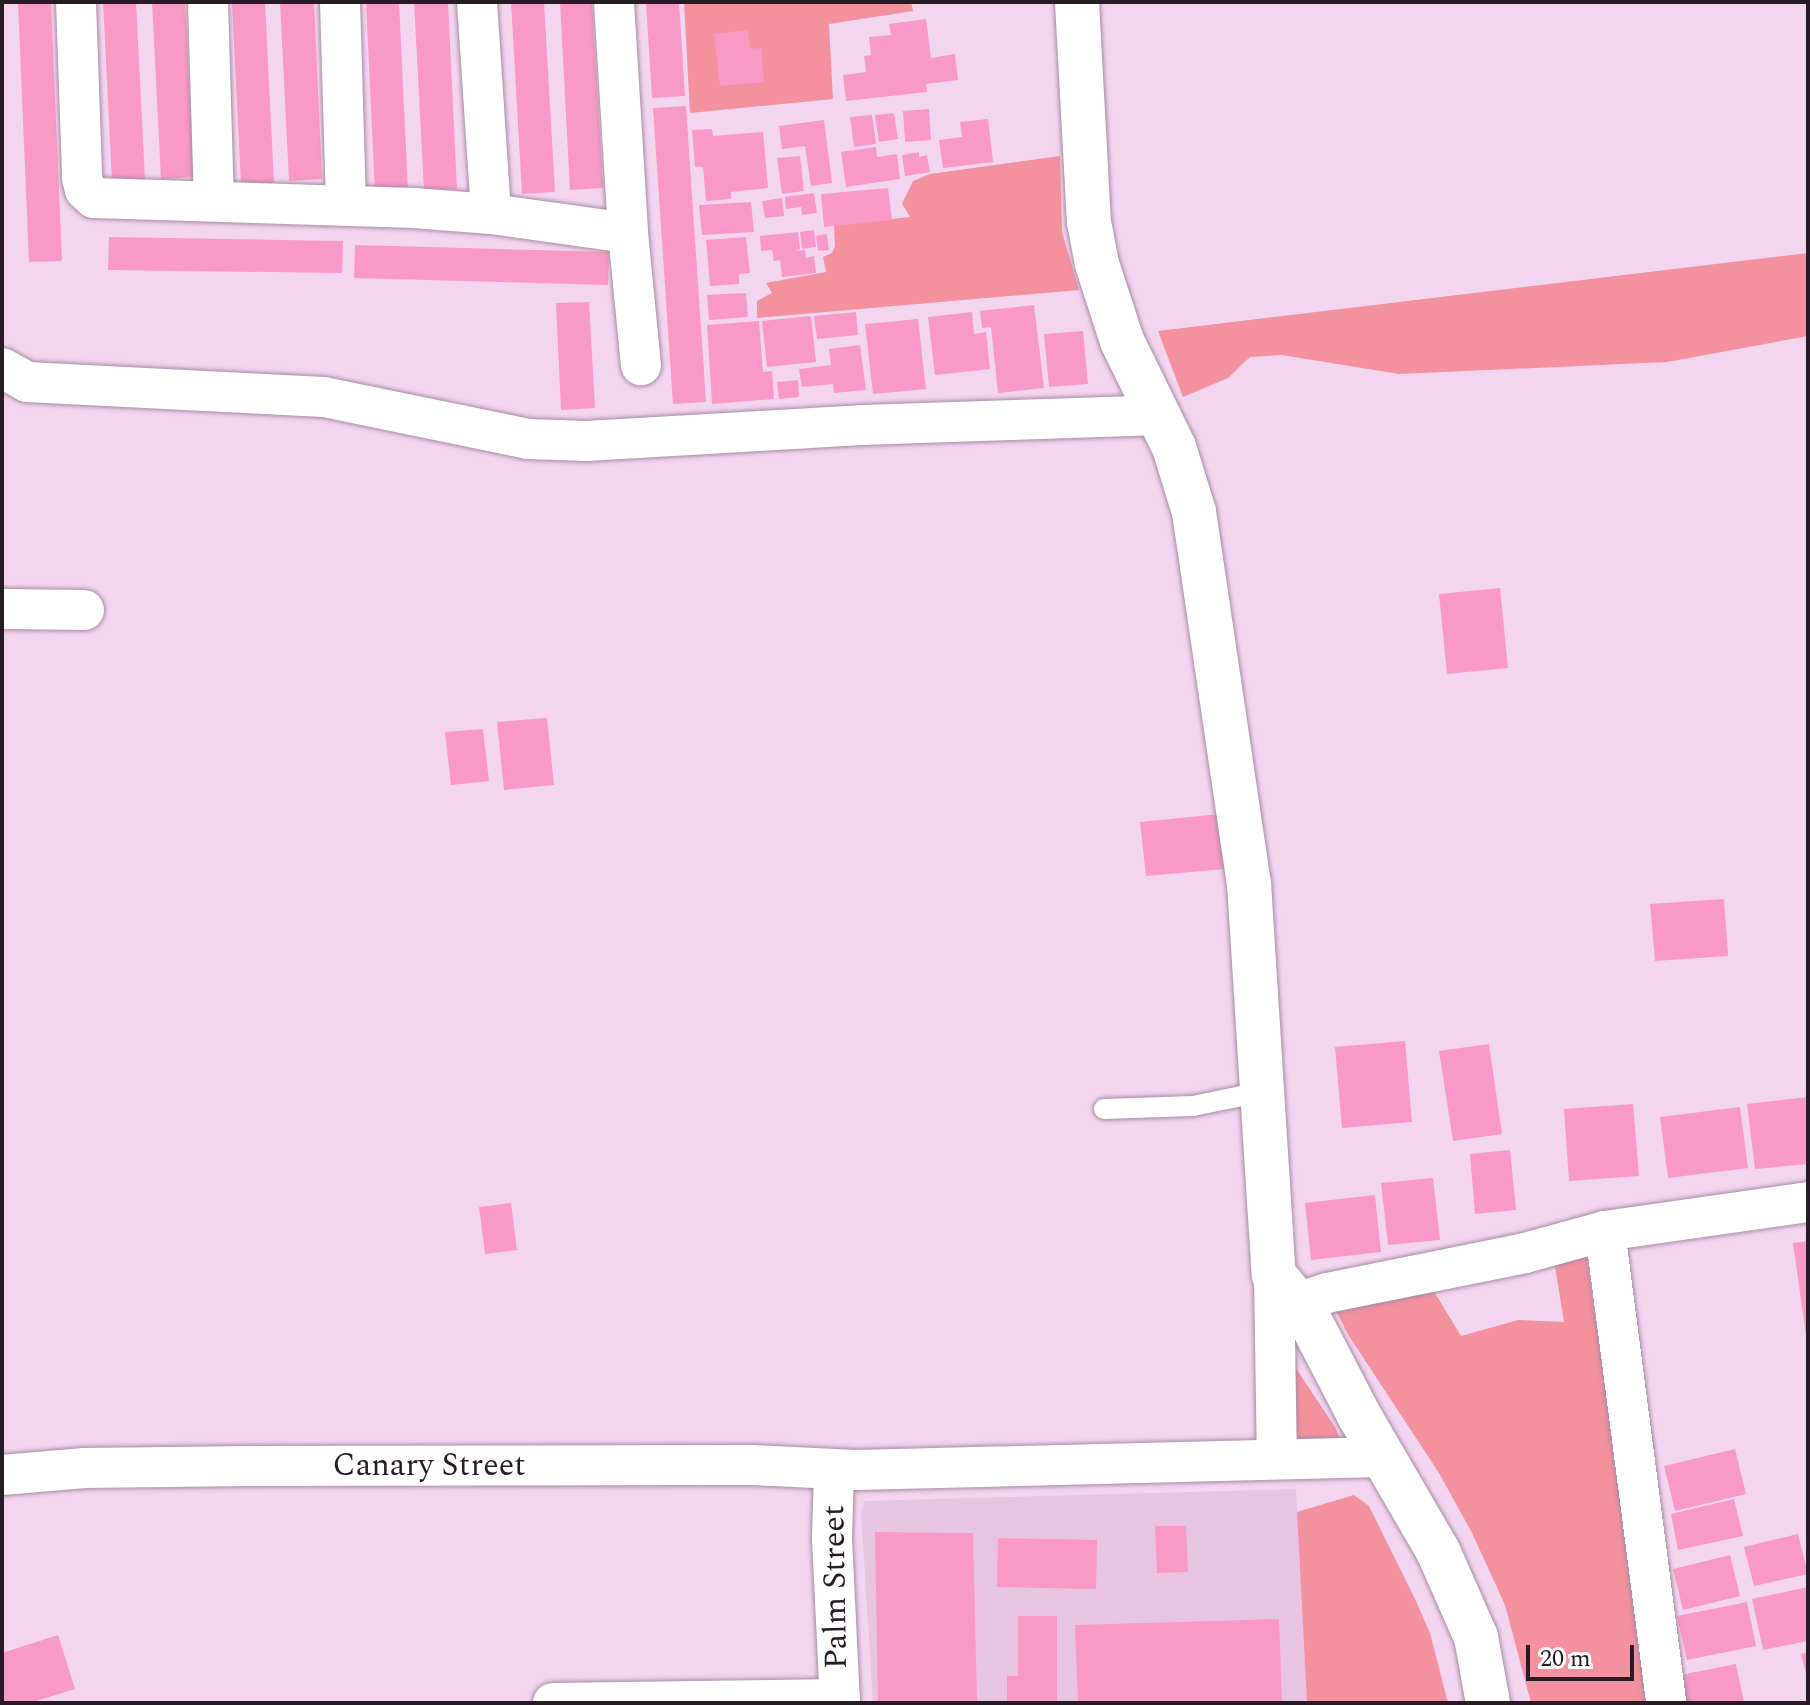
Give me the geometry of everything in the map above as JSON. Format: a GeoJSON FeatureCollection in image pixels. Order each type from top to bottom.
{"type":"FeatureCollection","features":[{"type":"Feature","properties":{"kind":"street"},"geometry":{"type":"LineString","coordinates":[[76,2],[85,190],[94,198],[107,201],[346,204],[491,214],[628,233]]}},
{"type":"Feature","properties":{"kind":"street"},"geometry":{"type":"LineString","coordinates":[[208,2],[214,201]]}},
{"type":"Feature","properties":{"kind":"street"},"geometry":{"type":"LineString","coordinates":[[340,2],[346,204]]}},
{"type":"Feature","properties":{"kind":"street"},"geometry":{"type":"LineString","coordinates":[[477,2],[491,214]]}},
{"type":"Feature","properties":{"kind":"street"},"geometry":{"type":"LineString","coordinates":[[614,2],[628,233],[641,365]]}},
{"type":"Feature","properties":{"kind":"street"},"geometry":{"type":"LineString","coordinates":[[1077,2],[1089,222],[1097,264],[1122,341],[1160,415],[1185,477],[1194,512],[1206,616],[1249,883],[1261,1092],[1286,1289],[1277,1459]]}},
{"type":"Feature","properties":{"kind":"street"},"geometry":{"type":"LineString","coordinates":[[5,385],[27,382],[324,397],[528,439],[586,441],[862,425],[1160,415]]}},
{"type":"Feature","properties":{"kind":"street"},"geometry":{"type":"LineString","coordinates":[[2,609],[84,610]]}},
{"type":"Feature","properties":{"kind":"street"},"geometry":{"type":"LineString","coordinates":[[1286,1289],[1327,1293],[1525,1253],[1605,1231],[1808,1202]]}},
{"type":"Feature","properties":{"kind":"street"},"geometry":{"type":"LineString","coordinates":[[1605,1231],[1666,1703]]}},
{"type":"Feature","properties":{"kind":"street"},"geometry":{"type":"LineString","coordinates":[[1286,1289],[1438,1551],[1476,1637],[1488,1703]]}},
{"type":"Feature","properties":{"kind":"street","name":"Canary Street"},"geometry":{"type":"LineString","coordinates":[[2,1475],[85,1468],[249,1466],[752,1465],[845,1470],[1382,1457]]}},
{"type":"Feature","properties":{"kind":"street","name":"Palm Street"},"geometry":{"type":"LineString","coordinates":[[840,1701],[832,1539],[845,1470]]}},
{"type":"Feature","properties":{"kind":"street"},"geometry":{"type":"LineString","coordinates":[[553,1703],[840,1701]]}},
{"type":"Feature","properties":{"kind":"lane"},"geometry":{"type":"LineString","coordinates":[[1104,1109],[1193,1106],[1261,1092]]}},
{"type":"Feature","properties":{"kind":"shaded area"},"geometry":{"type":"Polygon","coordinates":[[[684,2],[911,2],[913,11],[829,24],[833,99],[690,113],[684,2]]]}},
{"type":"Feature","properties":{"kind":"shaded area"},"geometry":{"type":"Polygon","coordinates":[[[1060,156],[1062,232],[1079,290],[757,318],[757,301],[772,293],[766,283],[826,272],[823,257],[832,253],[835,246],[834,225],[910,217],[902,204],[913,181],[930,174],[1060,156]]]}},
{"type":"Feature","properties":{"kind":"shaded area"},"geometry":{"type":"Polygon","coordinates":[[[1808,253],[1808,336],[1667,362],[1399,374],[1282,355],[1250,357],[1228,378],[1183,397],[1158,331],[1808,253]]]}},
{"type":"Feature","properties":{"kind":"shaded area"},"geometry":{"type":"Polygon","coordinates":[[[1586,1252],[1649,1703],[1531,1703],[1505,1605],[1472,1533],[1439,1473],[1337,1313],[1339,1303],[1429,1283],[1461,1336],[1518,1320],[1564,1322],[1554,1260],[1586,1252]]]}},
{"type":"Feature","properties":{"kind":"shaded area"},"geometry":{"type":"Polygon","coordinates":[[[1291,1361],[1335,1427],[1340,1438],[1337,1441],[1297,1441],[1291,1361]]]}},
{"type":"Feature","properties":{"kind":"shaded area"},"geometry":{"type":"Polygon","coordinates":[[[1296,1489],[1307,1703],[873,1703],[861,1512],[865,1501],[1296,1489]]]}},
{"type":"Feature","properties":{"kind":"shaded area"},"geometry":{"type":"Polygon","coordinates":[[[1354,1495],[1369,1506],[1415,1599],[1430,1633],[1448,1703],[1307,1703],[1297,1512],[1354,1495]]]}},
{"type":"Feature","properties":{"kind":"building"},"geometry":{"type":"Polygon","coordinates":[[[18,2],[51,2],[62,261],[29,262],[18,2]]]}},
{"type":"Feature","properties":{"kind":"building"},"geometry":{"type":"Polygon","coordinates":[[[103,2],[136,2],[145,180],[112,182],[103,2]]]}},
{"type":"Feature","properties":{"kind":"building"},"geometry":{"type":"Polygon","coordinates":[[[152,2],[185,2],[194,177],[161,179],[152,2]]]}},
{"type":"Feature","properties":{"kind":"building"},"geometry":{"type":"Polygon","coordinates":[[[232,2],[265,2],[274,183],[241,184],[232,2]]]}},
{"type":"Feature","properties":{"kind":"building"},"geometry":{"type":"Polygon","coordinates":[[[280,2],[314,2],[322,179],[289,181],[280,2]]]}},
{"type":"Feature","properties":{"kind":"building"},"geometry":{"type":"Polygon","coordinates":[[[366,2],[399,2],[408,191],[375,193],[366,2]]]}},
{"type":"Feature","properties":{"kind":"building"},"geometry":{"type":"Polygon","coordinates":[[[414,2],[448,2],[457,189],[424,190],[414,2]]]}},
{"type":"Feature","properties":{"kind":"building"},"geometry":{"type":"Polygon","coordinates":[[[511,2],[544,2],[555,192],[522,194],[511,2]]]}},
{"type":"Feature","properties":{"kind":"building"},"geometry":{"type":"Polygon","coordinates":[[[560,2],[592,2],[603,188],[570,190],[560,2]]]}},
{"type":"Feature","properties":{"kind":"building"},"geometry":{"type":"Polygon","coordinates":[[[646,2],[679,2],[685,96],[652,98],[646,2]]]}},
{"type":"Feature","properties":{"kind":"building"},"geometry":{"type":"Polygon","coordinates":[[[926,19],[931,58],[955,54],[958,80],[926,84],[927,92],[846,101],[843,75],[866,72],[864,56],[871,55],[869,37],[891,35],[889,24],[926,19]]]}},
{"type":"Feature","properties":{"kind":"building"},"geometry":{"type":"Polygon","coordinates":[[[748,30],[750,49],[761,48],[764,82],[720,86],[714,34],[748,30]]]}},
{"type":"Feature","properties":{"kind":"building"},"geometry":{"type":"Polygon","coordinates":[[[686,106],[706,402],[673,404],[653,108],[686,106]]]}},
{"type":"Feature","properties":{"kind":"building"},"geometry":{"type":"Polygon","coordinates":[[[929,109],[931,140],[905,142],[903,111],[929,109]]]}},
{"type":"Feature","properties":{"kind":"building"},"geometry":{"type":"Polygon","coordinates":[[[894,113],[898,139],[879,142],[875,115],[894,113]]]}},
{"type":"Feature","properties":{"kind":"building"},"geometry":{"type":"Polygon","coordinates":[[[872,115],[876,144],[854,147],[850,117],[872,115]]]}},
{"type":"Feature","properties":{"kind":"building"},"geometry":{"type":"Polygon","coordinates":[[[988,119],[993,162],[943,168],[939,140],[962,137],[960,122],[988,119]]]}},
{"type":"Feature","properties":{"kind":"building"},"geometry":{"type":"Polygon","coordinates":[[[824,120],[832,183],[811,186],[805,146],[782,149],[779,126],[824,120]]]}},
{"type":"Feature","properties":{"kind":"building"},"geometry":{"type":"Polygon","coordinates":[[[712,129],[713,136],[763,132],[768,188],[731,192],[731,199],[706,201],[703,167],[695,167],[692,130],[712,129]]]}},
{"type":"Feature","properties":{"kind":"building"},"geometry":{"type":"Polygon","coordinates":[[[876,147],[877,157],[897,154],[900,179],[846,187],[841,152],[876,147]]]}},
{"type":"Feature","properties":{"kind":"building"},"geometry":{"type":"Polygon","coordinates":[[[919,152],[919,157],[927,155],[930,172],[905,176],[902,155],[919,152]]]}},
{"type":"Feature","properties":{"kind":"building"},"geometry":{"type":"Polygon","coordinates":[[[800,156],[804,191],[782,194],[777,158],[800,156]]]}},
{"type":"Feature","properties":{"kind":"building"},"geometry":{"type":"Polygon","coordinates":[[[888,188],[892,220],[824,227],[821,194],[888,188]]]}},
{"type":"Feature","properties":{"kind":"building"},"geometry":{"type":"Polygon","coordinates":[[[814,193],[817,213],[802,215],[801,207],[786,209],[785,197],[814,193]]]}},
{"type":"Feature","properties":{"kind":"building"},"geometry":{"type":"Polygon","coordinates":[[[782,198],[784,216],[765,218],[762,201],[782,198]]]}},
{"type":"Feature","properties":{"kind":"building"},"geometry":{"type":"Polygon","coordinates":[[[751,202],[754,232],[702,235],[699,205],[751,202]]]}},
{"type":"Feature","properties":{"kind":"building"},"geometry":{"type":"Polygon","coordinates":[[[814,230],[816,247],[802,249],[800,232],[814,230]]]}},
{"type":"Feature","properties":{"kind":"building"},"geometry":{"type":"Polygon","coordinates":[[[798,232],[800,249],[794,251],[805,250],[806,258],[814,256],[816,273],[782,277],[780,260],[774,261],[772,250],[761,251],[760,236],[798,232]]]}},
{"type":"Feature","properties":{"kind":"building"},"geometry":{"type":"Polygon","coordinates":[[[827,234],[829,250],[818,251],[816,236],[827,234]]]}},
{"type":"Feature","properties":{"kind":"building"},"geometry":{"type":"Polygon","coordinates":[[[109,237],[343,241],[342,273],[108,270],[109,237]]]}},
{"type":"Feature","properties":{"kind":"building"},"geometry":{"type":"Polygon","coordinates":[[[746,237],[750,273],[739,274],[739,284],[710,286],[706,240],[746,237]]]}},
{"type":"Feature","properties":{"kind":"building"},"geometry":{"type":"Polygon","coordinates":[[[355,245],[609,252],[608,285],[354,278],[355,245]]]}},
{"type":"Feature","properties":{"kind":"building"},"geometry":{"type":"Polygon","coordinates":[[[746,293],[748,317],[709,320],[707,295],[746,293]]]}},
{"type":"Feature","properties":{"kind":"building"},"geometry":{"type":"Polygon","coordinates":[[[589,302],[595,408],[561,410],[556,303],[589,302]]]}},
{"type":"Feature","properties":{"kind":"building"},"geometry":{"type":"Polygon","coordinates":[[[1034,305],[1044,388],[998,393],[991,327],[982,328],[980,311],[1034,305]]]}},
{"type":"Feature","properties":{"kind":"building"},"geometry":{"type":"Polygon","coordinates":[[[856,312],[858,335],[817,339],[814,316],[856,312]]]}},
{"type":"Feature","properties":{"kind":"building"},"geometry":{"type":"Polygon","coordinates":[[[972,312],[974,334],[986,332],[990,369],[935,375],[928,317],[972,312]]]}},
{"type":"Feature","properties":{"kind":"building"},"geometry":{"type":"Polygon","coordinates":[[[811,316],[816,362],[767,367],[762,321],[811,316]]]}},
{"type":"Feature","properties":{"kind":"building"},"geometry":{"type":"Polygon","coordinates":[[[918,319],[926,389],[873,394],[865,324],[918,319]]]}},
{"type":"Feature","properties":{"kind":"building"},"geometry":{"type":"Polygon","coordinates":[[[759,321],[763,372],[772,371],[774,399],[712,404],[707,325],[759,321]]]}},
{"type":"Feature","properties":{"kind":"building"},"geometry":{"type":"Polygon","coordinates":[[[1083,331],[1088,384],[1049,387],[1044,334],[1083,331]]]}},
{"type":"Feature","properties":{"kind":"building"},"geometry":{"type":"Polygon","coordinates":[[[860,345],[866,390],[834,393],[833,384],[802,387],[799,369],[831,365],[829,349],[860,345]]]}},
{"type":"Feature","properties":{"kind":"building"},"geometry":{"type":"Polygon","coordinates":[[[798,380],[799,397],[779,399],[777,382],[798,380]]]}},
{"type":"Feature","properties":{"kind":"building"},"geometry":{"type":"Polygon","coordinates":[[[1500,588],[1508,668],[1447,674],[1439,594],[1500,588]]]}},
{"type":"Feature","properties":{"kind":"building"},"geometry":{"type":"Polygon","coordinates":[[[547,718],[554,785],[504,790],[497,722],[547,718]]]}},
{"type":"Feature","properties":{"kind":"building"},"geometry":{"type":"Polygon","coordinates":[[[483,729],[489,781],[451,785],[445,732],[483,729]]]}},
{"type":"Feature","properties":{"kind":"building"},"geometry":{"type":"Polygon","coordinates":[[[1220,814],[1225,869],[1146,876],[1140,822],[1220,814]]]}},
{"type":"Feature","properties":{"kind":"building"},"geometry":{"type":"Polygon","coordinates":[[[1724,899],[1728,956],[1655,961],[1650,904],[1724,899]]]}},
{"type":"Feature","properties":{"kind":"building"},"geometry":{"type":"Polygon","coordinates":[[[1405,1041],[1412,1122],[1342,1128],[1335,1047],[1405,1041]]]}},
{"type":"Feature","properties":{"kind":"building"},"geometry":{"type":"Polygon","coordinates":[[[1489,1044],[1502,1134],[1453,1141],[1439,1051],[1489,1044]]]}},
{"type":"Feature","properties":{"kind":"building"},"geometry":{"type":"Polygon","coordinates":[[[1808,1097],[1808,1164],[1755,1169],[1747,1104],[1808,1097]]]}},
{"type":"Feature","properties":{"kind":"building"},"geometry":{"type":"Polygon","coordinates":[[[1633,1104],[1639,1176],[1569,1181],[1564,1109],[1633,1104]]]}},
{"type":"Feature","properties":{"kind":"building"},"geometry":{"type":"Polygon","coordinates":[[[1740,1107],[1748,1168],[1668,1178],[1660,1117],[1740,1107]]]}},
{"type":"Feature","properties":{"kind":"building"},"geometry":{"type":"Polygon","coordinates":[[[1510,1150],[1516,1210],[1475,1214],[1470,1154],[1510,1150]]]}},
{"type":"Feature","properties":{"kind":"building"},"geometry":{"type":"Polygon","coordinates":[[[1433,1178],[1440,1240],[1388,1245],[1381,1183],[1433,1178]]]}},
{"type":"Feature","properties":{"kind":"building"},"geometry":{"type":"Polygon","coordinates":[[[1375,1195],[1381,1252],[1311,1260],[1305,1203],[1375,1195]]]}},
{"type":"Feature","properties":{"kind":"building"},"geometry":{"type":"Polygon","coordinates":[[[511,1203],[517,1250],[485,1254],[479,1207],[511,1203]]]}},
{"type":"Feature","properties":{"kind":"building"},"geometry":{"type":"Polygon","coordinates":[[[1808,1241],[1808,1335],[1806,1336],[1793,1243],[1808,1241]]]}},
{"type":"Feature","properties":{"kind":"building"},"geometry":{"type":"Polygon","coordinates":[[[1735,1449],[1746,1494],[1675,1511],[1664,1466],[1735,1449]]]}},
{"type":"Feature","properties":{"kind":"building"},"geometry":{"type":"Polygon","coordinates":[[[1734,1499],[1743,1536],[1678,1550],[1671,1514],[1734,1499]]]}},
{"type":"Feature","properties":{"kind":"building"},"geometry":{"type":"Polygon","coordinates":[[[1155,1526],[1186,1526],[1188,1572],[1157,1573],[1155,1526]]]}},
{"type":"Feature","properties":{"kind":"building"},"geometry":{"type":"Polygon","coordinates":[[[875,1532],[973,1533],[977,1701],[878,1703],[875,1532]]]}},
{"type":"Feature","properties":{"kind":"building"},"geometry":{"type":"Polygon","coordinates":[[[1798,1534],[1808,1574],[1754,1586],[1744,1547],[1798,1534]]]}},
{"type":"Feature","properties":{"kind":"building"},"geometry":{"type":"Polygon","coordinates":[[[998,1538],[1097,1540],[1096,1589],[997,1587],[998,1538]]]}},
{"type":"Feature","properties":{"kind":"building"},"geometry":{"type":"Polygon","coordinates":[[[1730,1555],[1740,1596],[1683,1610],[1673,1569],[1730,1555]]]}},
{"type":"Feature","properties":{"kind":"building"},"geometry":{"type":"Polygon","coordinates":[[[1808,1587],[1808,1641],[1763,1650],[1752,1599],[1808,1587]]]}},
{"type":"Feature","properties":{"kind":"building"},"geometry":{"type":"Polygon","coordinates":[[[1747,1602],[1756,1646],[1687,1660],[1677,1616],[1747,1602]]]}},
{"type":"Feature","properties":{"kind":"building"},"geometry":{"type":"Polygon","coordinates":[[[1018,1616],[1057,1616],[1057,1703],[1007,1703],[1007,1676],[1018,1676],[1018,1616]]]}},
{"type":"Feature","properties":{"kind":"building"},"geometry":{"type":"Polygon","coordinates":[[[1279,1619],[1282,1703],[1078,1703],[1075,1625],[1279,1619]]]}},
{"type":"Feature","properties":{"kind":"building"},"geometry":{"type":"Polygon","coordinates":[[[58,1635],[75,1689],[30,1703],[2,1703],[2,1653],[58,1635]]]}},
{"type":"Feature","properties":{"kind":"building"},"geometry":{"type":"Polygon","coordinates":[[[1808,1652],[1808,1678],[1807,1678],[1801,1654],[1808,1652]]]}},
{"type":"Feature","properties":{"kind":"building"},"geometry":{"type":"Polygon","coordinates":[[[1736,1664],[1744,1703],[1686,1703],[1680,1675],[1736,1664]]]}}]}
